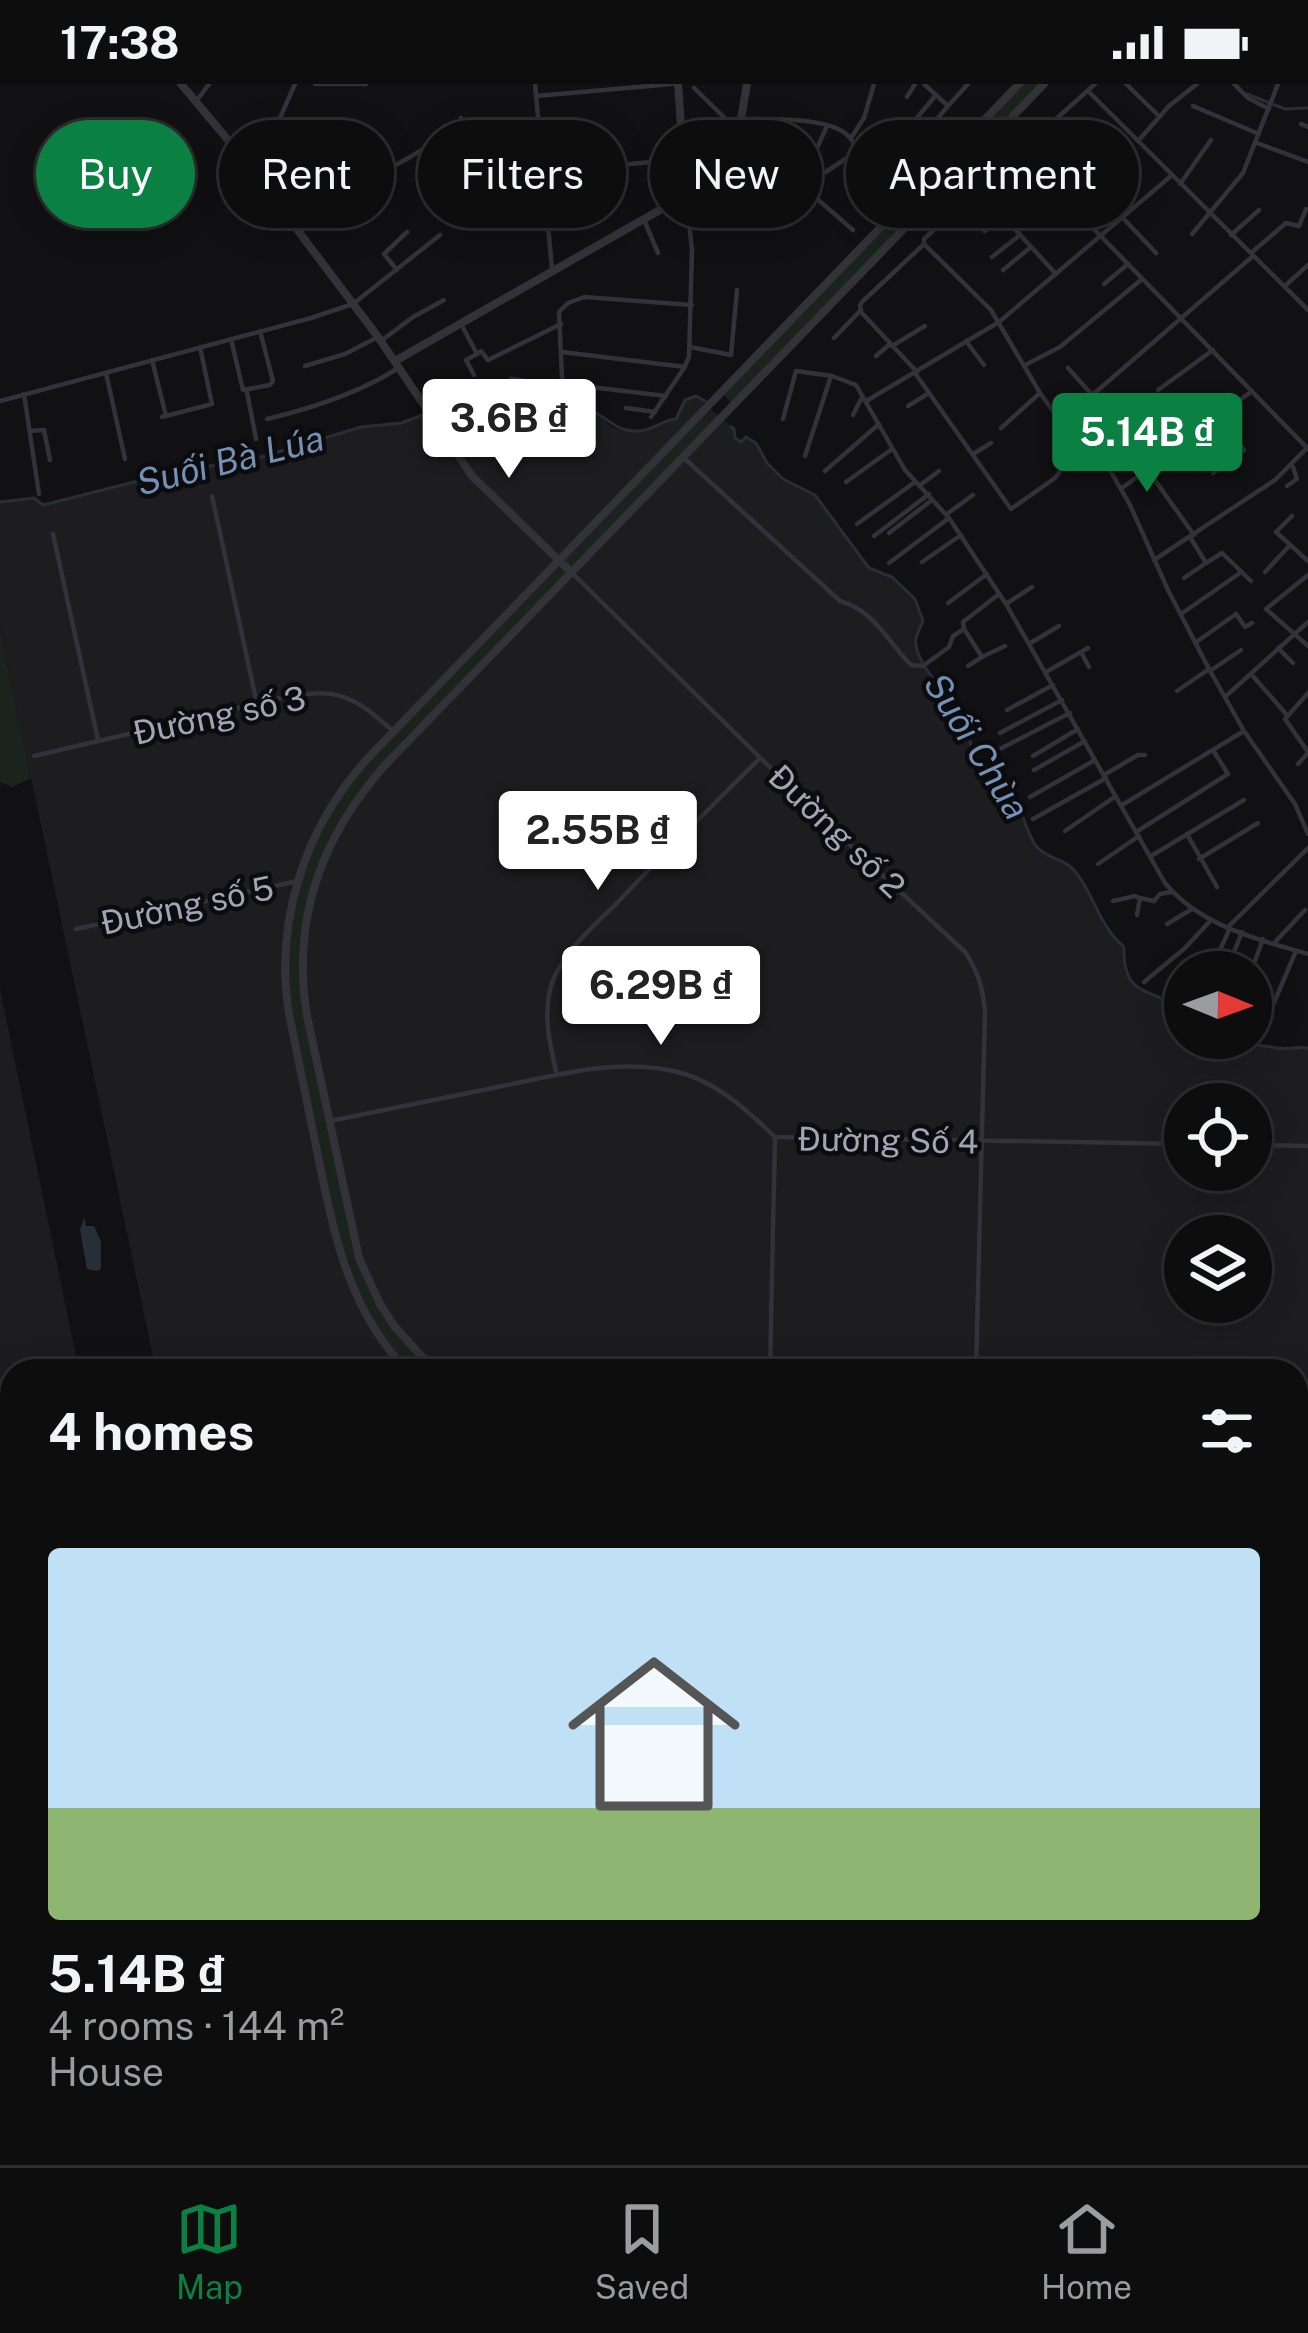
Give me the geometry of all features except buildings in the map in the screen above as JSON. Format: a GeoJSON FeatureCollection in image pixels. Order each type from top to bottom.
{"type":"FeatureCollection","features":[{"type":"Feature","properties":{"kind":"street"},"geometry":{"type":"LineString","coordinates":[[181,84],[219,129]]}},
{"type":"Feature","properties":{"kind":"street"},"geometry":{"type":"LineString","coordinates":[[196,101],[208,84]]}},
{"type":"Feature","properties":{"kind":"street"},"geometry":{"type":"LineString","coordinates":[[279,120],[295,84]]}},
{"type":"Feature","properties":{"kind":"street"},"geometry":{"type":"LineString","coordinates":[[315,84],[366,84]]}},
{"type":"Feature","properties":{"kind":"street"},"geometry":{"type":"LineString","coordinates":[[535,84],[538,120]]}},
{"type":"Feature","properties":{"kind":"street"},"geometry":{"type":"LineString","coordinates":[[536,96],[675,84],[678,120]]}},
{"type":"Feature","properties":{"kind":"street"},"geometry":{"type":"LineString","coordinates":[[740,120],[748,84]]}},
{"type":"Feature","properties":{"kind":"street"},"geometry":{"type":"LineString","coordinates":[[863,120],[874,84]]}},
{"type":"Feature","properties":{"kind":"street"},"geometry":{"type":"LineString","coordinates":[[907,97],[914,84]]}},
{"type":"Feature","properties":{"kind":"street"},"geometry":{"type":"LineString","coordinates":[[924,84],[948,106]]}},
{"type":"Feature","properties":{"kind":"street"},"geometry":{"type":"LineString","coordinates":[[937,120],[968,84]]}},
{"type":"Feature","properties":{"kind":"street"},"geometry":{"type":"LineString","coordinates":[[396,1359],[363,1311],[343,1264],[286,989],[284,952],[298,881],[313,838],[339,792],[394,732],[1019,84]]}},
{"type":"Feature","properties":{"kind":"street"},"geometry":{"type":"LineString","coordinates":[[424,1359],[380,1304],[359,1258],[305,999],[308,914],[332,838],[360,794],[407,744],[1044,84]]}},
{"type":"Feature","properties":{"kind":"street"},"geometry":{"type":"LineString","coordinates":[[1055,120],[1095,84]]}},
{"type":"Feature","properties":{"kind":"street"},"geometry":{"type":"LineString","coordinates":[[1126,84],[1159,116]]}},
{"type":"Feature","properties":{"kind":"street"},"geometry":{"type":"LineString","coordinates":[[1139,140],[1197,84]]}},
{"type":"Feature","properties":{"kind":"street"},"geometry":{"type":"LineString","coordinates":[[1234,84],[1269,109]]}},
{"type":"Feature","properties":{"kind":"street"},"geometry":{"type":"LineString","coordinates":[[1192,234],[1243,173],[1278,84]]}},
{"type":"Feature","properties":{"kind":"street"},"geometry":{"type":"LineString","coordinates":[[694,88],[727,120]]}},
{"type":"Feature","properties":{"kind":"street"},"geometry":{"type":"LineString","coordinates":[[1088,91],[1117,120]]}},
{"type":"Feature","properties":{"kind":"street"},"geometry":{"type":"LineString","coordinates":[[915,120],[936,95]]}},
{"type":"Feature","properties":{"kind":"street"},"geometry":{"type":"LineString","coordinates":[[1193,106],[1259,134]]}},
{"type":"Feature","properties":{"kind":"street"},"geometry":{"type":"LineString","coordinates":[[822,126],[846,133]]}},
{"type":"Feature","properties":{"kind":"street"},"geometry":{"type":"LineString","coordinates":[[822,138],[827,127]]}},
{"type":"Feature","properties":{"kind":"street"},"geometry":{"type":"LineString","coordinates":[[1180,184],[1211,140]]}},
{"type":"Feature","properties":{"kind":"street"},"geometry":{"type":"LineString","coordinates":[[1139,142],[1308,310]]}},
{"type":"Feature","properties":{"kind":"street"},"geometry":{"type":"LineString","coordinates":[[1256,142],[1308,162]]}},
{"type":"Feature","properties":{"kind":"street"},"geometry":{"type":"LineString","coordinates":[[300,232],[374,177],[418,152]]}},
{"type":"Feature","properties":{"kind":"street"},"geometry":{"type":"LineString","coordinates":[[1139,203],[1172,176]]}},
{"type":"Feature","properties":{"kind":"street"},"geometry":{"type":"LineString","coordinates":[[822,203],[853,230]]}},
{"type":"Feature","properties":{"kind":"street"},"geometry":{"type":"LineString","coordinates":[[1060,423],[1286,223],[1299,226],[1306,208]]}},
{"type":"Feature","properties":{"kind":"street"},"geometry":{"type":"LineString","coordinates":[[1231,235],[1258,210]]}},
{"type":"Feature","properties":{"kind":"street"},"geometry":{"type":"LineString","coordinates":[[268,419],[366,386],[460,324],[650,216]]}},
{"type":"Feature","properties":{"kind":"street"},"geometry":{"type":"LineString","coordinates":[[644,219],[658,253]]}},
{"type":"Feature","properties":{"kind":"street"},"geometry":{"type":"LineString","coordinates":[[297,228],[398,364],[472,476],[572,573]]}},
{"type":"Feature","properties":{"kind":"street"},"geometry":{"type":"LineString","coordinates":[[547,228],[553,269]]}},
{"type":"Feature","properties":{"kind":"street"},"geometry":{"type":"LineString","coordinates":[[626,408],[653,414],[685,367],[692,304],[690,228]]}},
{"type":"Feature","properties":{"kind":"street"},"geometry":{"type":"LineString","coordinates":[[834,338],[860,311],[863,301],[936,228]]}},
{"type":"Feature","properties":{"kind":"street"},"geometry":{"type":"LineString","coordinates":[[985,231],[989,228]]}},
{"type":"Feature","properties":{"kind":"street"},"geometry":{"type":"LineString","coordinates":[[1014,228],[1056,274]]}},
{"type":"Feature","properties":{"kind":"street"},"geometry":{"type":"LineString","coordinates":[[1092,228],[1308,448],[1275,480],[1154,560]]}},
{"type":"Feature","properties":{"kind":"street"},"geometry":{"type":"LineString","coordinates":[[853,415],[865,399],[999,322],[1109,228]]}},
{"type":"Feature","properties":{"kind":"street"},"geometry":{"type":"LineString","coordinates":[[1132,228],[1156,253]]}},
{"type":"Feature","properties":{"kind":"street"},"geometry":{"type":"LineString","coordinates":[[397,271],[384,253],[407,232]]}},
{"type":"Feature","properties":{"kind":"street"},"geometry":{"type":"LineString","coordinates":[[992,256],[1020,235]]}},
{"type":"Feature","properties":{"kind":"street"},"geometry":{"type":"LineString","coordinates":[[0,401],[353,304],[440,236]]}},
{"type":"Feature","properties":{"kind":"street"},"geometry":{"type":"LineString","coordinates":[[924,244],[979,296],[999,322],[1074,440],[1103,458],[1209,670],[1306,822],[1308,834]]}},
{"type":"Feature","properties":{"kind":"street"},"geometry":{"type":"LineString","coordinates":[[1003,270],[1031,247]]}},
{"type":"Feature","properties":{"kind":"street"},"geometry":{"type":"LineString","coordinates":[[1104,284],[1128,264]]}},
{"type":"Feature","properties":{"kind":"street"},"geometry":{"type":"LineString","coordinates":[[1285,287],[1308,265]]}},
{"type":"Feature","properties":{"kind":"street"},"geometry":{"type":"LineString","coordinates":[[1024,365],[1060,346],[1142,279]]}},
{"type":"Feature","properties":{"kind":"street"},"geometry":{"type":"LineString","coordinates":[[690,347],[731,355],[737,290]]}},
{"type":"Feature","properties":{"kind":"street"},"geometry":{"type":"LineString","coordinates":[[666,396],[565,384],[561,308],[584,297],[692,304]]}},
{"type":"Feature","properties":{"kind":"street"},"geometry":{"type":"LineString","coordinates":[[304,366],[380,339],[444,300]]}},
{"type":"Feature","properties":{"kind":"street"},"geometry":{"type":"LineString","coordinates":[[860,311],[916,372],[1011,508],[1054,478],[1081,444]]}},
{"type":"Feature","properties":{"kind":"street"},"geometry":{"type":"LineString","coordinates":[[460,324],[477,354]]}},
{"type":"Feature","properties":{"kind":"street"},"geometry":{"type":"LineString","coordinates":[[474,375],[466,361],[481,351],[491,359],[561,324]]}},
{"type":"Feature","properties":{"kind":"street"},"geometry":{"type":"LineString","coordinates":[[877,356],[925,326]]}},
{"type":"Feature","properties":{"kind":"street"},"geometry":{"type":"LineString","coordinates":[[231,339],[242,390],[273,384],[260,331]]}},
{"type":"Feature","properties":{"kind":"street"},"geometry":{"type":"LineString","coordinates":[[966,341],[984,365]]}},
{"type":"Feature","properties":{"kind":"street"},"geometry":{"type":"LineString","coordinates":[[152,360],[164,417],[212,403],[200,347]]}},
{"type":"Feature","properties":{"kind":"street"},"geometry":{"type":"LineString","coordinates":[[1158,390],[1213,350]]}},
{"type":"Feature","properties":{"kind":"street"},"geometry":{"type":"LineString","coordinates":[[562,352],[685,367]]}},
{"type":"Feature","properties":{"kind":"street"},"geometry":{"type":"LineString","coordinates":[[1068,368],[1093,396]]}},
{"type":"Feature","properties":{"kind":"street"},"geometry":{"type":"LineString","coordinates":[[783,419],[795,372],[832,376],[856,385],[892,448],[948,516],[1006,604],[1172,892],[1210,920],[1308,954]]}},
{"type":"Feature","properties":{"kind":"street"},"geometry":{"type":"LineString","coordinates":[[106,373],[125,459]]}},
{"type":"Feature","properties":{"kind":"street"},"geometry":{"type":"LineString","coordinates":[[805,456],[832,376]]}},
{"type":"Feature","properties":{"kind":"street"},"geometry":{"type":"LineString","coordinates":[[247,390],[256,439]]}},
{"type":"Feature","properties":{"kind":"street"},"geometry":{"type":"LineString","coordinates":[[1121,489],[1252,391]]}},
{"type":"Feature","properties":{"kind":"street"},"geometry":{"type":"LineString","coordinates":[[908,406],[929,393]]}},
{"type":"Feature","properties":{"kind":"street"},"geometry":{"type":"LineString","coordinates":[[1000,428],[1040,393]]}},
{"type":"Feature","properties":{"kind":"street"},"geometry":{"type":"LineString","coordinates":[[25,394],[39,494]]}},
{"type":"Feature","properties":{"kind":"street"},"geometry":{"type":"LineString","coordinates":[[716,395],[730,409]]}},
{"type":"Feature","properties":{"kind":"street"},"geometry":{"type":"LineString","coordinates":[[703,409],[718,422]]}},
{"type":"Feature","properties":{"kind":"street"},"geometry":{"type":"LineString","coordinates":[[1214,473],[1244,449],[1216,416]]}},
{"type":"Feature","properties":{"kind":"street"},"geometry":{"type":"LineString","coordinates":[[826,471],[879,424]]}},
{"type":"Feature","properties":{"kind":"street"},"geometry":{"type":"LineString","coordinates":[[30,431],[44,430],[50,460]]}},
{"type":"Feature","properties":{"kind":"street"},"geometry":{"type":"LineString","coordinates":[[1103,458],[1147,430]]}},
{"type":"Feature","properties":{"kind":"street"},"geometry":{"type":"LineString","coordinates":[[974,454],[991,442]]}},
{"type":"Feature","properties":{"kind":"street"},"geometry":{"type":"LineString","coordinates":[[846,482],[892,448]]}},
{"type":"Feature","properties":{"kind":"street"},"geometry":{"type":"LineString","coordinates":[[683,458],[840,601],[872,618],[911,664],[925,663],[949,647],[953,636],[964,629]]}},
{"type":"Feature","properties":{"kind":"street"},"geometry":{"type":"LineString","coordinates":[[1288,486],[1297,477],[1292,465]]}},
{"type":"Feature","properties":{"kind":"street"},"geometry":{"type":"LineString","coordinates":[[1147,469],[1206,563]]}},
{"type":"Feature","properties":{"kind":"street"},"geometry":{"type":"LineString","coordinates":[[856,524],[939,471]]}},
{"type":"Feature","properties":{"kind":"street"},"geometry":{"type":"LineString","coordinates":[[889,563],[973,495]]}},
{"type":"Feature","properties":{"kind":"street"},"geometry":{"type":"LineString","coordinates":[[212,496],[257,704]]}},
{"type":"Feature","properties":{"kind":"street"},"geometry":{"type":"LineString","coordinates":[[889,533],[931,496]]}},
{"type":"Feature","properties":{"kind":"street"},"geometry":{"type":"LineString","coordinates":[[874,536],[931,496]]}},
{"type":"Feature","properties":{"kind":"street"},"geometry":{"type":"LineString","coordinates":[[1292,516],[1276,530],[1308,561]]}},
{"type":"Feature","properties":{"kind":"street"},"geometry":{"type":"LineString","coordinates":[[53,534],[98,740]]}},
{"type":"Feature","properties":{"kind":"street"},"geometry":{"type":"LineString","coordinates":[[922,562],[961,535]]}},
{"type":"Feature","properties":{"kind":"street"},"geometry":{"type":"LineString","coordinates":[[1265,572],[1290,545]]}},
{"type":"Feature","properties":{"kind":"street"},"geometry":{"type":"LineString","coordinates":[[1184,578],[1222,553],[1251,581]]}},
{"type":"Feature","properties":{"kind":"street","name":"Đường số 2"},"geometry":{"type":"LineString","coordinates":[[572,573],[969,957],[981,981],[985,1012],[976,1359]]}},
{"type":"Feature","properties":{"kind":"street"},"geometry":{"type":"LineString","coordinates":[[1180,615],[1240,573]]}},
{"type":"Feature","properties":{"kind":"street"},"geometry":{"type":"LineString","coordinates":[[948,603],[987,574]]}},
{"type":"Feature","properties":{"kind":"street"},"geometry":{"type":"LineString","coordinates":[[1308,574],[1266,607],[1308,646]]}},
{"type":"Feature","properties":{"kind":"street"},"geometry":{"type":"LineString","coordinates":[[1006,604],[1032,587]]}},
{"type":"Feature","properties":{"kind":"street"},"geometry":{"type":"LineString","coordinates":[[982,657],[963,622],[999,594]]}},
{"type":"Feature","properties":{"kind":"street"},"geometry":{"type":"LineString","coordinates":[[1195,643],[1234,615],[1245,627],[1252,623]]}},
{"type":"Feature","properties":{"kind":"street"},"geometry":{"type":"LineString","coordinates":[[1225,697],[1308,622]]}},
{"type":"Feature","properties":{"kind":"street"},"geometry":{"type":"LineString","coordinates":[[1029,644],[1059,626]]}},
{"type":"Feature","properties":{"kind":"street"},"geometry":{"type":"LineString","coordinates":[[968,666],[1006,646]]}},
{"type":"Feature","properties":{"kind":"street"},"geometry":{"type":"LineString","coordinates":[[1278,647],[1293,663]]}},
{"type":"Feature","properties":{"kind":"street"},"geometry":{"type":"LineString","coordinates":[[1046,672],[1085,650],[1089,667]]}},
{"type":"Feature","properties":{"kind":"street"},"geometry":{"type":"LineString","coordinates":[[1177,691],[1240,650]]}},
{"type":"Feature","properties":{"kind":"street"},"geometry":{"type":"LineString","coordinates":[[1224,661],[1229,670]]}},
{"type":"Feature","properties":{"kind":"street"},"geometry":{"type":"LineString","coordinates":[[1250,673],[1287,715]]}},
{"type":"Feature","properties":{"kind":"street"},"geometry":{"type":"LineString","coordinates":[[1007,710],[1053,685]]}},
{"type":"Feature","properties":{"kind":"street","name":"Đường số 3"},"geometry":{"type":"LineString","coordinates":[[34,756],[310,694],[335,695],[368,710],[394,732]]}},
{"type":"Feature","properties":{"kind":"street"},"geometry":{"type":"LineString","coordinates":[[1298,764],[1308,753],[1286,722],[1287,715],[1307,696]]}},
{"type":"Feature","properties":{"kind":"street"},"geometry":{"type":"LineString","coordinates":[[1000,733],[1062,700]]}},
{"type":"Feature","properties":{"kind":"street"},"geometry":{"type":"LineString","coordinates":[[992,753],[1070,713]]}},
{"type":"Feature","properties":{"kind":"street"},"geometry":{"type":"LineString","coordinates":[[1033,756],[1078,729]]}},
{"type":"Feature","properties":{"kind":"street"},"geometry":{"type":"LineString","coordinates":[[1122,805],[1244,730]]}},
{"type":"Feature","properties":{"kind":"street"},"geometry":{"type":"LineString","coordinates":[[394,732],[407,744]]}},
{"type":"Feature","properties":{"kind":"street"},"geometry":{"type":"LineString","coordinates":[[1034,770],[1085,741]]}},
{"type":"Feature","properties":{"kind":"street"},"geometry":{"type":"LineString","coordinates":[[1098,864],[1228,775],[1213,749]]}},
{"type":"Feature","properties":{"kind":"street"},"geometry":{"type":"LineString","coordinates":[[1033,819],[1145,755]]}},
{"type":"Feature","properties":{"kind":"street"},"geometry":{"type":"LineString","coordinates":[[556,1075],[548,1007],[550,989],[563,962],[760,758]]}},
{"type":"Feature","properties":{"kind":"street"},"geometry":{"type":"LineString","coordinates":[[1030,797],[1095,760]]}},
{"type":"Feature","properties":{"kind":"street"},"geometry":{"type":"LineString","coordinates":[[1065,831],[1116,796]]}},
{"type":"Feature","properties":{"kind":"street"},"geometry":{"type":"LineString","coordinates":[[1150,856],[1244,800]]}},
{"type":"Feature","properties":{"kind":"street"},"geometry":{"type":"LineString","coordinates":[[1199,859],[1258,823]]}},
{"type":"Feature","properties":{"kind":"street"},"geometry":{"type":"LineString","coordinates":[[1186,835],[1217,886]]}},
{"type":"Feature","properties":{"kind":"street"},"geometry":{"type":"LineString","coordinates":[[1219,951],[1229,927],[1308,848]]}},
{"type":"Feature","properties":{"kind":"street","name":"Đường số 5"},"geometry":{"type":"LineString","coordinates":[[76,929],[298,881]]}},
{"type":"Feature","properties":{"kind":"street"},"geometry":{"type":"LineString","coordinates":[[1113,902],[1135,896],[1154,902],[1160,894],[1172,892]]}},
{"type":"Feature","properties":{"kind":"street"},"geometry":{"type":"LineString","coordinates":[[1137,915],[1140,898]]}},
{"type":"Feature","properties":{"kind":"street"},"geometry":{"type":"LineString","coordinates":[[1168,924],[1192,909]]}},
{"type":"Feature","properties":{"kind":"street"},"geometry":{"type":"LineString","coordinates":[[1274,943],[1305,910]]}},
{"type":"Feature","properties":{"kind":"street"},"geometry":{"type":"LineString","coordinates":[[1144,982],[1210,920]]}},
{"type":"Feature","properties":{"kind":"street"},"geometry":{"type":"LineString","coordinates":[[1234,951],[1242,932]]}},
{"type":"Feature","properties":{"kind":"street"},"geometry":{"type":"LineString","coordinates":[[1259,951],[1263,940]]}},
{"type":"Feature","properties":{"kind":"street"},"geometry":{"type":"LineString","coordinates":[[1272,1007],[1295,951]]}},
{"type":"Feature","properties":{"kind":"street","name":"Đường Số 4"},"geometry":{"type":"LineString","coordinates":[[330,1121],[556,1075],[634,1066],[688,1075],[731,1099],[775,1137],[1164,1144]]}},
{"type":"Feature","properties":{"kind":"street"},"geometry":{"type":"LineString","coordinates":[[312,1126],[330,1121]]}},
{"type":"Feature","properties":{"kind":"street"},"geometry":{"type":"LineString","coordinates":[[770,1359],[775,1137]]}},
{"type":"Feature","properties":{"kind":"street"},"geometry":{"type":"LineString","coordinates":[[1272,1145],[1308,1146]]}},
{"type":"Feature","properties":{"kind":"street"},"geometry":{"type":"LineString","coordinates":[[343,1264],[359,1258]]}},
{"type":"Feature","properties":{"kind":"shaded area"},"geometry":{"type":"Polygon","coordinates":[[[1023,84],[1040,84],[1005,120],[988,120],[1023,84]]]}},
{"type":"Feature","properties":{"kind":"shaded area"},"geometry":{"type":"Polygon","coordinates":[[[883,228],[901,228],[732,403],[722,393],[883,228]]]}},
{"type":"Feature","properties":{"kind":"shaded area"},"geometry":{"type":"Polygon","coordinates":[[[511,378],[539,382],[552,404],[583,407],[613,428],[647,430],[676,420],[681,404],[696,396],[734,429],[736,438],[756,443],[783,479],[815,495],[869,568],[892,577],[915,599],[923,621],[916,637],[919,652],[937,686],[960,714],[975,757],[1008,785],[1037,847],[1074,870],[1104,927],[1124,947],[1124,967],[1132,984],[1164,1000],[1164,1059],[1272,1059],[1272,1047],[1308,1048],[1308,1359],[153,1359],[0,630],[0,502],[34,498],[43,505],[170,473],[261,457],[434,411],[455,418],[511,378]]]}},
{"type":"Feature","properties":{"kind":"shaded area"},"geometry":{"type":"Polygon","coordinates":[[[700,415],[711,425],[571,570],[560,561],[700,415]]]}},
{"type":"Feature","properties":{"kind":"shaded area"},"geometry":{"type":"Polygon","coordinates":[[[558,563],[569,572],[406,741],[397,733],[558,563]]]}},
{"type":"Feature","properties":{"kind":"shaded area"},"geometry":{"type":"Polygon","coordinates":[[[0,630],[31,778],[12,787],[0,782],[0,630]]]}},
{"type":"Feature","properties":{"kind":"shaded area"},"geometry":{"type":"Polygon","coordinates":[[[395,735],[404,743],[347,808],[330,836],[311,887],[300,977],[327,1121],[314,1124],[291,1013],[288,962],[294,910],[307,861],[329,814],[351,782],[395,735]]]}},
{"type":"Feature","properties":{"kind":"shaded area"},"geometry":{"type":"Polygon","coordinates":[[[0,989],[77,1359],[0,1359],[0,989]]]}},
{"type":"Feature","properties":{"kind":"shaded area"},"geometry":{"type":"Polygon","coordinates":[[[327,1124],[356,1258],[345,1262],[315,1127],[327,1124]]]}},
{"type":"Feature","properties":{"kind":"shaded area"},"geometry":{"type":"Polygon","coordinates":[[[84,1217],[101,1241],[101,1269],[97,1271],[87,1269],[80,1230],[84,1217]]]}},
{"type":"Feature","properties":{"kind":"shaded area"},"geometry":{"type":"Polygon","coordinates":[[[357,1261],[388,1320],[420,1359],[402,1359],[366,1307],[346,1265],[357,1261]]]}},
{"type":"Feature","properties":{"kind":"waterway"},"geometry":{"type":"LineString","coordinates":[[1247,94],[1285,109],[1308,108]]}},
{"type":"Feature","properties":{"kind":"waterway","name":"Suối Bà Lúa"},"geometry":{"type":"LineString","coordinates":[[0,502],[34,498],[43,505],[170,473],[261,457],[434,411],[458,417],[511,378],[539,382],[552,403],[583,407],[629,431],[676,419],[685,400],[696,396],[705,401]]}},
{"type":"Feature","properties":{"kind":"waterway","name":"Suối Chùa"},"geometry":{"type":"LineString","coordinates":[[731,427],[741,442],[746,437],[756,443],[783,479],[815,495],[869,568],[892,577],[915,599],[923,621],[916,647],[961,716],[977,759],[1010,788],[1036,846],[1070,866],[1081,880],[1108,929],[1124,947],[1128,976],[1134,984],[1164,999]]}},
{"type":"Feature","properties":{"kind":"waterway","name":"Suối Chùa"},"geometry":{"type":"LineString","coordinates":[[1272,1047],[1308,1048]]}}]}
